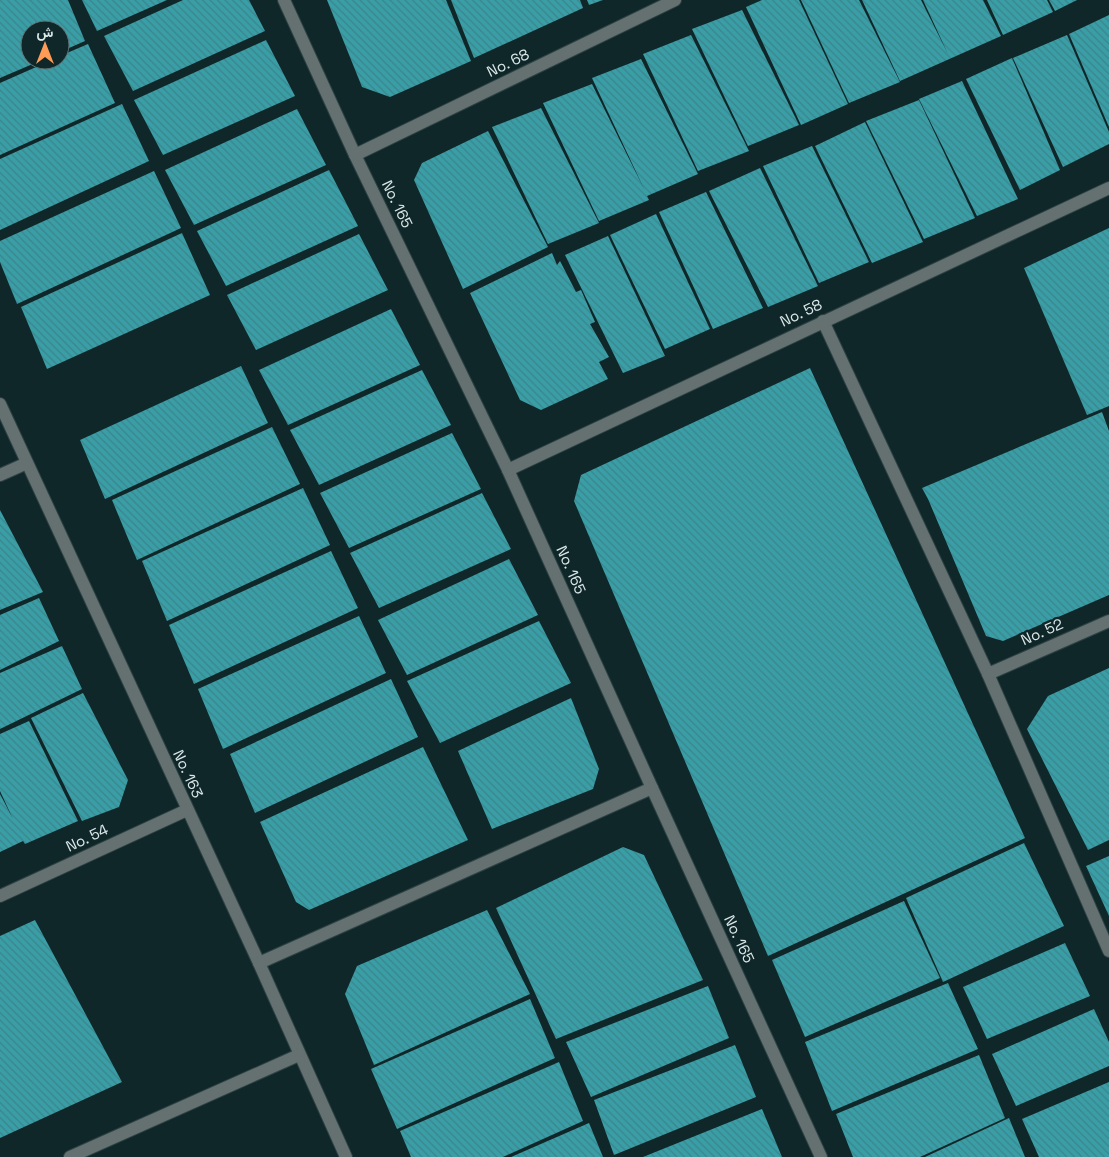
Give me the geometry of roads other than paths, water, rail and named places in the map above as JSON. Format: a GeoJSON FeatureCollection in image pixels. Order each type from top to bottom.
{"type":"FeatureCollection","features":[{"type":"Feature","properties":{"kind":"street","name":"No. 165"},"geometry":{"type":"LineString","coordinates":[[284,0],[355,155],[508,470],[822,1157]]}},
{"type":"Feature","properties":{"kind":"street","name":"No. 68"},"geometry":{"type":"LineString","coordinates":[[355,155],[676,0]]}},
{"type":"Feature","properties":{"kind":"street","name":"No. 58"},"geometry":{"type":"LineString","coordinates":[[508,470],[1109,188]]}},
{"type":"Feature","properties":{"kind":"street"},"geometry":{"type":"LineString","coordinates":[[823,321],[988,674],[1109,951]]}},
{"type":"Feature","properties":{"kind":"street","name":"No. 163"},"geometry":{"type":"LineString","coordinates":[[0,404],[259,963],[346,1157]]}},
{"type":"Feature","properties":{"kind":"street"},"geometry":{"type":"LineString","coordinates":[[0,475],[27,462]]}},
{"type":"Feature","properties":{"kind":"street","name":"No. 52"},"geometry":{"type":"LineString","coordinates":[[988,674],[1109,620]]}},
{"type":"Feature","properties":{"kind":"street"},"geometry":{"type":"LineString","coordinates":[[259,963],[652,788]]}},
{"type":"Feature","properties":{"kind":"street","name":"No. 54"},"geometry":{"type":"LineString","coordinates":[[0,896],[187,810]]}},
{"type":"Feature","properties":{"kind":"street"},"geometry":{"type":"LineString","coordinates":[[70,1157],[299,1055]]}}]}
